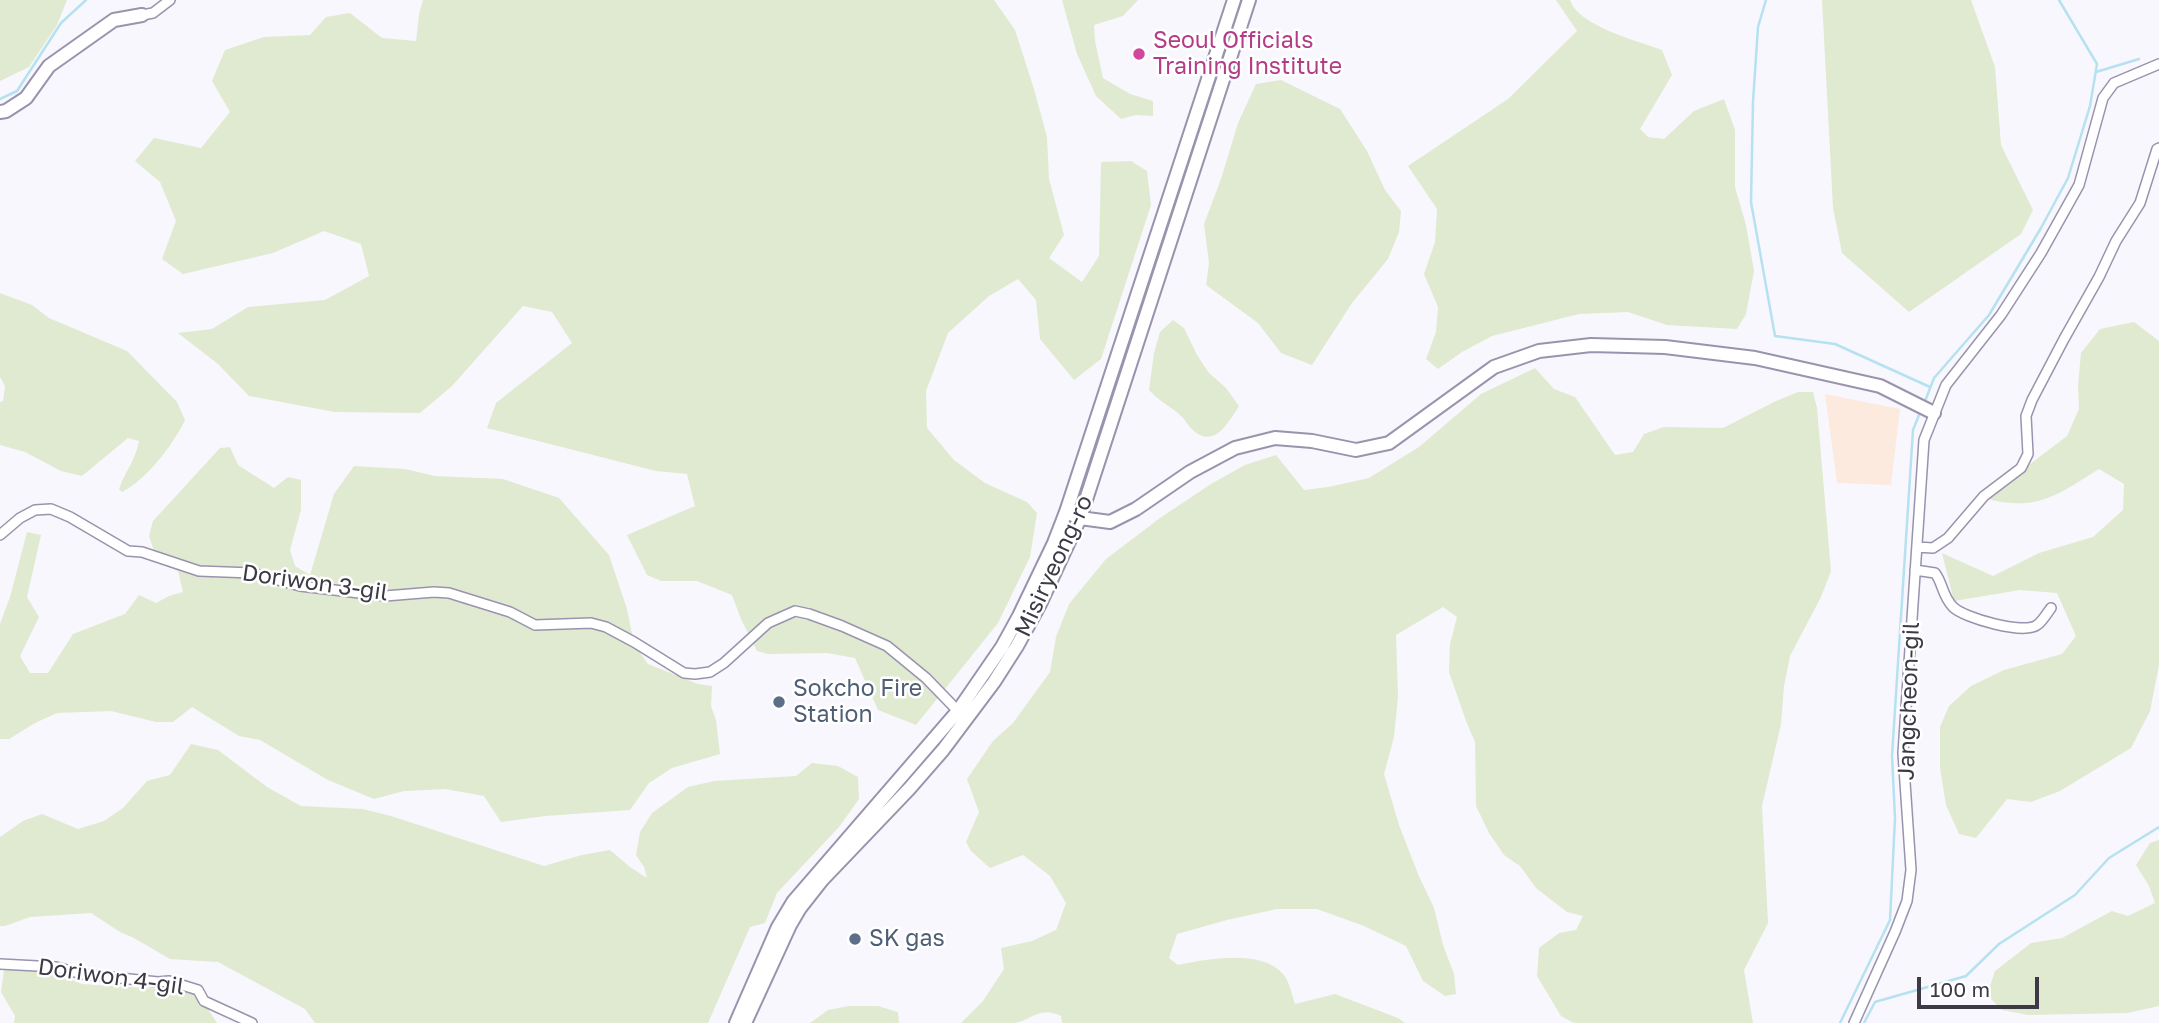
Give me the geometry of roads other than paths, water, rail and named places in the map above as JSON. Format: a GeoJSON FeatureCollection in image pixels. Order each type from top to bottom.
{"type":"FeatureCollection","features":[{"type":"Feature","properties":{"kind":"main road","name":"Misiryeong-ro"},"geometry":{"type":"LineString","coordinates":[[736,1023],[778,927],[793,902],[958,711],[1002,647],[1019,616],[1066,512],[1234,0]]}},
{"type":"Feature","properties":{"kind":"main road","name":"Misiryeong-ro"},"geometry":{"type":"LineString","coordinates":[[746,1023],[800,908],[822,880],[943,750],[994,682],[1040,604],[1080,518],[1249,0]]}},
{"type":"Feature","properties":{"kind":"main road"},"geometry":{"type":"LineString","coordinates":[[0,112],[26,98],[49,66],[114,20],[142,15]]}},
{"type":"Feature","properties":{"kind":"main road"},"geometry":{"type":"LineString","coordinates":[[1066,512],[1080,518],[1110,522],[1136,509],[1190,472],[1235,448],[1275,438],[1312,441],[1356,450],[1389,443],[1494,367],[1539,351],[1591,345],[1640,346],[1755,358],[1880,386],[1932,411]]}},
{"type":"Feature","properties":{"kind":"street"},"geometry":{"type":"LineString","coordinates":[[142,15],[153,13],[170,0]]}},
{"type":"Feature","properties":{"kind":"street","name":"Jangcheon-gil"},"geometry":{"type":"LineString","coordinates":[[1854,1023],[1907,901],[1911,870],[1903,753],[1924,440],[1932,411],[1946,385],[2001,315],[2042,253],[2079,185],[2103,98],[2114,83],[2159,64]]}},
{"type":"Feature","properties":{"kind":"street"},"geometry":{"type":"LineString","coordinates":[[1917,547],[1933,548],[1948,538],[1984,496],[2021,468],[2028,454],[2026,416],[2032,400],[2116,241],[2140,203],[2159,148]]}},
{"type":"Feature","properties":{"kind":"street","name":"Doriwon 3-gil"},"geometry":{"type":"LineString","coordinates":[[0,536],[20,518],[35,510],[51,509],[128,551],[142,552],[199,571],[252,573],[300,586],[385,596],[449,593],[510,612],[535,625],[592,623],[628,638],[684,673],[710,671],[724,663],[768,623],[795,611],[867,635],[887,646],[926,678],[958,711]]}},
{"type":"Feature","properties":{"kind":"street"},"geometry":{"type":"LineString","coordinates":[[1915,570],[1935,573],[1945,598],[1955,610],[1996,625],[2027,628],[2036,626],[2051,608]]}},
{"type":"Feature","properties":{"kind":"street","name":"Doriwon 4-gil"},"geometry":{"type":"LineString","coordinates":[[0,964],[56,967],[82,974],[169,981],[198,990],[204,1001],[252,1023]]}},
{"type":"Feature","properties":{"kind":"waterway"},"geometry":{"type":"LineString","coordinates":[[0,99],[17,91],[61,23],[86,0]]}},
{"type":"Feature","properties":{"kind":"waterway"},"geometry":{"type":"LineString","coordinates":[[1766,0],[1758,27],[1751,202],[1775,336],[1835,344],[1930,387]]}},
{"type":"Feature","properties":{"kind":"waterway"},"geometry":{"type":"LineString","coordinates":[[1924,404],[1934,378],[1989,315],[2068,178],[2090,106],[2097,64],[2059,0]]}},
{"type":"Feature","properties":{"kind":"waterway"},"geometry":{"type":"LineString","coordinates":[[2096,72],[2139,59]]}},
{"type":"Feature","properties":{"kind":"waterway"},"geometry":{"type":"LineString","coordinates":[[1840,1023],[1890,920],[1895,818],[1892,756],[1913,430],[1921,410]]}},
{"type":"Feature","properties":{"kind":"waterway"},"geometry":{"type":"LineString","coordinates":[[1864,1023],[1875,1002],[1966,976],[1999,944],[2075,895],[2109,858],[2159,827]]}},
{"type":"Feature","properties":{"kind":"place","name":"Seoul Officials Training Institute"},"geometry":{"type":"Point","coordinates":[1139,54]}},
{"type":"Feature","properties":{"kind":"place","name":"Sokcho Fire Station"},"geometry":{"type":"Point","coordinates":[779,702]}},
{"type":"Feature","properties":{"kind":"place","name":"SK gas"},"geometry":{"type":"Point","coordinates":[855,939]}}]}
